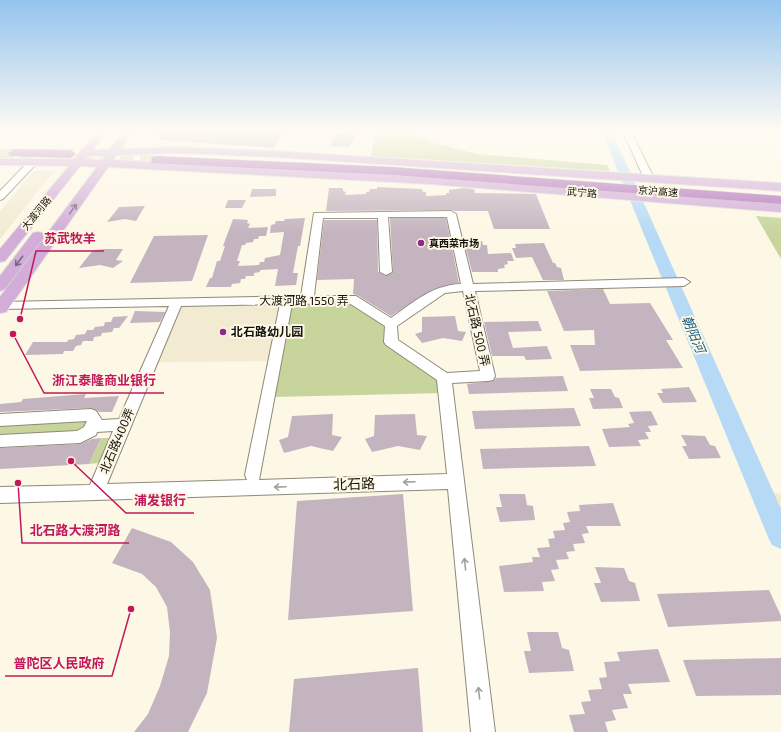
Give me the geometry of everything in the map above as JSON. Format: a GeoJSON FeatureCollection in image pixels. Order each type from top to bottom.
{"type":"FeatureCollection","features":[{"type":"Feature","properties":{"kind":"highway"},"geometry":{"type":"LineString","coordinates":[[333,166],[393,169]]}},
{"type":"Feature","properties":{"kind":"highway"},"geometry":{"type":"LineString","coordinates":[[373,166],[393,169]]}},
{"type":"Feature","properties":{"kind":"highway"},"geometry":{"type":"LineString","coordinates":[[287,172],[393,169]]}},
{"type":"Feature","properties":{"kind":"highway","name":"京沪高速"},"geometry":{"type":"LineString","coordinates":[[393,169],[781,196]]}},
{"type":"Feature","properties":{"kind":"highway","name":"京沪高速"},"geometry":{"type":"LineString","coordinates":[[393,169],[781,200]]}},
{"type":"Feature","properties":{"kind":"main road","name":"大渡河路"},"geometry":{"type":"LineString","coordinates":[[0,258],[52,194],[81,166]]}},
{"type":"Feature","properties":{"kind":"main road","name":"大渡河路"},"geometry":{"type":"LineString","coordinates":[[0,286],[54,215],[84,166]]}},
{"type":"Feature","properties":{"kind":"main road","name":"大渡河路"},"geometry":{"type":"LineString","coordinates":[[1,306],[84,166]]}},
{"type":"Feature","properties":{"kind":"main road","name":"武宁路"},"geometry":{"type":"LineString","coordinates":[[204,166],[613,193]]}},
{"type":"Feature","properties":{"kind":"main road","name":"武宁路"},"geometry":{"type":"LineString","coordinates":[[471,166],[609,176]]}},
{"type":"Feature","properties":{"kind":"main road"},"geometry":{"type":"LineString","coordinates":[[609,176],[645,177],[781,188]]}},
{"type":"Feature","properties":{"kind":"main road"},"geometry":{"type":"LineString","coordinates":[[609,176],[781,188]]}},
{"type":"Feature","properties":{"kind":"main road"},"geometry":{"type":"LineString","coordinates":[[613,193],[648,197],[781,206]]}},
{"type":"Feature","properties":{"kind":"main road"},"geometry":{"type":"LineString","coordinates":[[613,193],[781,206]]}},
{"type":"Feature","properties":{"kind":"main road"},"geometry":{"type":"LineString","coordinates":[[52,194],[54,215]]}},
{"type":"Feature","properties":{"kind":"street"},"geometry":{"type":"LineString","coordinates":[[0,197],[29,166]]}},
{"type":"Feature","properties":{"kind":"street"},"geometry":{"type":"LineString","coordinates":[[641,166],[645,177]]}},
{"type":"Feature","properties":{"kind":"street"},"geometry":{"type":"LineString","coordinates":[[307,300],[318,216],[451,214],[467,287]]}},
{"type":"Feature","properties":{"kind":"street"},"geometry":{"type":"LineString","coordinates":[[382,215],[386,272]]}},
{"type":"Feature","properties":{"kind":"street"},"geometry":{"type":"LineString","coordinates":[[483,732],[444,378],[391,342],[391,324],[441,290],[467,287],[684,282]]}},
{"type":"Feature","properties":{"kind":"street","name":"北石路 500 弄"},"geometry":{"type":"LineString","coordinates":[[444,378],[488,376],[467,287]]}},
{"type":"Feature","properties":{"kind":"street"},"geometry":{"type":"LineString","coordinates":[[253,475],[287,300]]}},
{"type":"Feature","properties":{"kind":"street","name":"大渡河路 1550 弄"},"geometry":{"type":"LineString","coordinates":[[1,306],[177,301],[352,300],[391,324]]}},
{"type":"Feature","properties":{"kind":"street","name":"北石路400弄"},"geometry":{"type":"LineString","coordinates":[[95,494],[123,425],[177,301]]}},
{"type":"Feature","properties":{"kind":"street"},"geometry":{"type":"LineString","coordinates":[[0,420],[91,415],[95,421],[90,431],[80,437],[0,441]]}},
{"type":"Feature","properties":{"kind":"street"},"geometry":{"type":"LineString","coordinates":[[93,426],[123,425]]}},
{"type":"Feature","properties":{"kind":"street","name":"北石路"},"geometry":{"type":"LineString","coordinates":[[0,496],[456,481]]}},
{"type":"Feature","properties":{"kind":"shaded area"},"geometry":{"type":"Polygon","coordinates":[[[55,170],[0,239],[0,211],[34,171],[55,170]]]}},
{"type":"Feature","properties":{"kind":"shaded area","name":"北石路幼儿园"},"geometry":{"type":"Polygon","coordinates":[[[283,302],[271,361],[157,362],[180,303],[283,302]]]}},
{"type":"Feature","properties":{"kind":"shaded area"},"geometry":{"type":"Polygon","coordinates":[[[759,490],[781,494],[781,538],[759,490]]]}},
{"type":"Feature","properties":{"kind":"green space"},"geometry":{"type":"Polygon","coordinates":[[[533,166],[608,166],[610,171],[533,166]]]}},
{"type":"Feature","properties":{"kind":"green space"},"geometry":{"type":"Polygon","coordinates":[[[756,216],[781,218],[781,259],[756,216]]]}},
{"type":"Feature","properties":{"kind":"green space"},"geometry":{"type":"Polygon","coordinates":[[[287,300],[352,300],[391,324],[391,342],[444,378],[446,393],[274,397],[287,300]]]}},
{"type":"Feature","properties":{"kind":"green space"},"geometry":{"type":"Polygon","coordinates":[[[86,417],[88,421],[82,432],[0,439],[0,423],[86,417]]]}},
{"type":"Feature","properties":{"kind":"green space"},"geometry":{"type":"Polygon","coordinates":[[[101,438],[111,438],[100,463],[89,464],[101,438]]]}},
{"type":"Feature","properties":{"kind":"building"},"geometry":{"type":"Polygon","coordinates":[[[377,187],[422,189],[423,192],[426,192],[426,196],[446,195],[446,193],[449,193],[449,190],[464,188],[474,189],[475,193],[536,194],[550,229],[494,229],[488,211],[326,211],[329,188],[343,188],[343,191],[346,192],[345,195],[366,194],[366,192],[369,192],[370,189],[377,189],[377,187]]]}},
{"type":"Feature","properties":{"kind":"building"},"geometry":{"type":"Polygon","coordinates":[[[252,189],[276,189],[276,196],[250,197],[252,189]]]}},
{"type":"Feature","properties":{"kind":"building"},"geometry":{"type":"Polygon","coordinates":[[[228,200],[246,200],[242,208],[225,208],[228,200]]]}},
{"type":"Feature","properties":{"kind":"building"},"geometry":{"type":"Polygon","coordinates":[[[145,206],[136,221],[125,219],[107,222],[119,207],[145,206]]]}},
{"type":"Feature","properties":{"kind":"building"},"geometry":{"type":"Polygon","coordinates":[[[305,218],[293,273],[298,273],[296,285],[275,286],[278,269],[260,270],[260,272],[254,273],[254,276],[246,276],[245,279],[241,279],[240,283],[232,284],[231,287],[206,287],[210,278],[212,278],[217,261],[220,261],[225,246],[223,246],[233,219],[248,220],[247,223],[250,224],[248,228],[268,227],[266,236],[259,236],[258,239],[254,239],[253,242],[242,245],[237,261],[240,261],[238,266],[259,265],[260,262],[264,262],[265,258],[280,255],[284,232],[270,233],[271,225],[275,224],[276,221],[284,221],[285,219],[305,218]]]}},
{"type":"Feature","properties":{"kind":"building","name":"真西菜市场"},"geometry":{"type":"Polygon","coordinates":[[[390,218],[446,218],[459,283],[432,290],[391,316],[353,294],[354,279],[317,280],[324,220],[377,220],[378,272],[385,276],[393,273],[390,218]]]}},
{"type":"Feature","properties":{"kind":"building"},"geometry":{"type":"Polygon","coordinates":[[[208,235],[192,281],[130,283],[154,236],[208,235]]]}},
{"type":"Feature","properties":{"kind":"building"},"geometry":{"type":"Polygon","coordinates":[[[464,241],[482,241],[483,245],[487,245],[488,254],[511,253],[514,261],[507,261],[508,264],[504,265],[505,268],[498,269],[498,272],[472,272],[464,241]]]}},
{"type":"Feature","properties":{"kind":"building"},"geometry":{"type":"Polygon","coordinates":[[[544,243],[553,263],[555,263],[557,267],[561,268],[564,280],[543,280],[532,257],[516,258],[512,248],[516,248],[515,244],[544,243]]]}},
{"type":"Feature","properties":{"kind":"building"},"geometry":{"type":"Polygon","coordinates":[[[123,249],[116,260],[123,261],[113,268],[100,265],[79,268],[93,250],[123,249]]]}},
{"type":"Feature","properties":{"kind":"building"},"geometry":{"type":"Polygon","coordinates":[[[603,289],[610,304],[650,303],[673,340],[666,340],[683,368],[580,371],[570,345],[595,345],[594,330],[564,331],[547,291],[603,289]]]}},
{"type":"Feature","properties":{"kind":"building"},"geometry":{"type":"Polygon","coordinates":[[[135,311],[165,312],[160,322],[130,323],[135,311]]]}},
{"type":"Feature","properties":{"kind":"building"},"geometry":{"type":"Polygon","coordinates":[[[128,316],[119,328],[114,328],[112,332],[102,333],[101,336],[94,337],[93,341],[83,341],[81,345],[76,346],[73,351],[64,351],[63,354],[25,355],[33,342],[67,342],[68,340],[74,339],[76,335],[85,334],[87,330],[93,330],[95,327],[104,326],[105,322],[111,322],[113,317],[128,316]]]}},
{"type":"Feature","properties":{"kind":"building"},"geometry":{"type":"Polygon","coordinates":[[[455,316],[458,331],[466,332],[462,341],[443,338],[422,343],[415,334],[422,332],[422,317],[455,316]]]}},
{"type":"Feature","properties":{"kind":"building"},"geometry":{"type":"Polygon","coordinates":[[[538,321],[542,331],[508,332],[513,348],[547,346],[552,359],[526,360],[524,356],[492,356],[484,322],[538,321]]]}},
{"type":"Feature","properties":{"kind":"building"},"geometry":{"type":"Polygon","coordinates":[[[563,376],[568,391],[469,394],[467,384],[493,381],[496,378],[563,376]]]}},
{"type":"Feature","properties":{"kind":"building"},"geometry":{"type":"Polygon","coordinates":[[[689,387],[697,402],[663,403],[657,393],[663,393],[661,389],[689,387]]]}},
{"type":"Feature","properties":{"kind":"building"},"geometry":{"type":"Polygon","coordinates":[[[590,389],[611,389],[615,397],[619,398],[623,408],[593,409],[589,398],[594,398],[590,389]]]}},
{"type":"Feature","properties":{"kind":"building"},"geometry":{"type":"Polygon","coordinates":[[[86,394],[84,398],[119,396],[112,412],[99,412],[91,408],[0,412],[0,404],[21,402],[23,399],[86,394]]]}},
{"type":"Feature","properties":{"kind":"building"},"geometry":{"type":"Polygon","coordinates":[[[574,408],[581,426],[475,429],[472,411],[574,408]]]}},
{"type":"Feature","properties":{"kind":"building"},"geometry":{"type":"Polygon","coordinates":[[[651,411],[658,425],[648,426],[651,432],[645,432],[649,439],[638,440],[641,446],[609,447],[602,429],[630,427],[628,424],[634,423],[629,412],[651,411]]]}},
{"type":"Feature","properties":{"kind":"building"},"geometry":{"type":"Polygon","coordinates":[[[333,414],[332,435],[342,437],[333,451],[311,446],[284,453],[279,440],[288,437],[292,416],[333,414]]]}},
{"type":"Feature","properties":{"kind":"building"},"geometry":{"type":"Polygon","coordinates":[[[415,414],[417,435],[427,436],[420,450],[398,446],[372,452],[365,439],[374,436],[375,415],[415,414]]]}},
{"type":"Feature","properties":{"kind":"building"},"geometry":{"type":"Polygon","coordinates":[[[681,435],[705,436],[710,445],[715,446],[721,458],[689,459],[682,446],[687,446],[681,435]]]}},
{"type":"Feature","properties":{"kind":"building"},"geometry":{"type":"Polygon","coordinates":[[[101,438],[89,464],[0,469],[0,448],[80,444],[92,439],[101,438]]]}},
{"type":"Feature","properties":{"kind":"building"},"geometry":{"type":"Polygon","coordinates":[[[589,446],[596,466],[483,469],[480,449],[589,446]]]}},
{"type":"Feature","properties":{"kind":"building"},"geometry":{"type":"Polygon","coordinates":[[[403,494],[413,611],[288,620],[297,501],[403,494]]]}},
{"type":"Feature","properties":{"kind":"building"},"geometry":{"type":"Polygon","coordinates":[[[499,494],[525,494],[527,505],[533,506],[535,520],[500,522],[496,507],[502,507],[499,494]]]}},
{"type":"Feature","properties":{"kind":"building"},"geometry":{"type":"Polygon","coordinates":[[[613,503],[621,526],[586,526],[589,533],[582,534],[585,543],[573,544],[575,551],[566,552],[569,559],[556,560],[559,569],[551,570],[555,581],[542,582],[544,591],[504,592],[499,566],[533,562],[532,557],[540,557],[537,548],[550,547],[548,539],[555,538],[553,531],[565,530],[563,523],[570,522],[567,512],[580,511],[579,505],[613,503]]]}},
{"type":"Feature","properties":{"kind":"building"},"geometry":{"type":"Polygon","coordinates":[[[132,528],[171,542],[193,562],[210,590],[217,638],[207,693],[188,732],[134,732],[148,714],[160,686],[169,656],[170,632],[167,607],[156,587],[142,574],[112,563],[132,528]]]}},
{"type":"Feature","properties":{"kind":"building"},"geometry":{"type":"Polygon","coordinates":[[[595,567],[624,568],[629,581],[635,583],[640,601],[601,602],[594,583],[601,583],[595,567]]]}},
{"type":"Feature","properties":{"kind":"building"},"geometry":{"type":"Polygon","coordinates":[[[769,590],[781,616],[781,621],[668,627],[657,594],[769,590]]]}},
{"type":"Feature","properties":{"kind":"building"},"geometry":{"type":"Polygon","coordinates":[[[527,632],[558,632],[562,648],[569,650],[574,671],[529,673],[524,651],[531,651],[527,632]]]}},
{"type":"Feature","properties":{"kind":"building"},"geometry":{"type":"Polygon","coordinates":[[[658,649],[670,682],[628,684],[632,694],[623,694],[628,708],[612,710],[616,720],[605,722],[608,732],[574,732],[569,715],[585,714],[581,702],[591,701],[588,690],[602,689],[599,678],[607,677],[604,662],[620,661],[617,652],[658,649]]]}},
{"type":"Feature","properties":{"kind":"building"},"geometry":{"type":"Polygon","coordinates":[[[781,658],[781,695],[696,696],[683,660],[781,658]]]}},
{"type":"Feature","properties":{"kind":"building"},"geometry":{"type":"Polygon","coordinates":[[[418,668],[423,732],[289,732],[294,679],[418,668]]]}},
{"type":"Feature","properties":{"kind":"waterway","name":"朝阳河"},"geometry":{"type":"LineString","coordinates":[[622,166],[781,537]]}},
{"type":"Feature","properties":{"kind":"place","name":"真西菜市场"},"geometry":{"type":"Point","coordinates":[421,243]}},
{"type":"Feature","properties":{"kind":"place","name":"苏武牧羊"},"geometry":{"type":"Point","coordinates":[20,319]}},
{"type":"Feature","properties":{"kind":"place","name":"北石路幼儿园"},"geometry":{"type":"Point","coordinates":[223,332]}},
{"type":"Feature","properties":{"kind":"place","name":"浙江泰隆商业银行"},"geometry":{"type":"Point","coordinates":[13,334]}},
{"type":"Feature","properties":{"kind":"place","name":"浦发银行"},"geometry":{"type":"Point","coordinates":[71,461]}},
{"type":"Feature","properties":{"kind":"place","name":"北石路大渡河路"},"geometry":{"type":"Point","coordinates":[18,483]}},
{"type":"Feature","properties":{"kind":"place","name":"普陀区人民政府"},"geometry":{"type":"Point","coordinates":[131,609]}}]}
